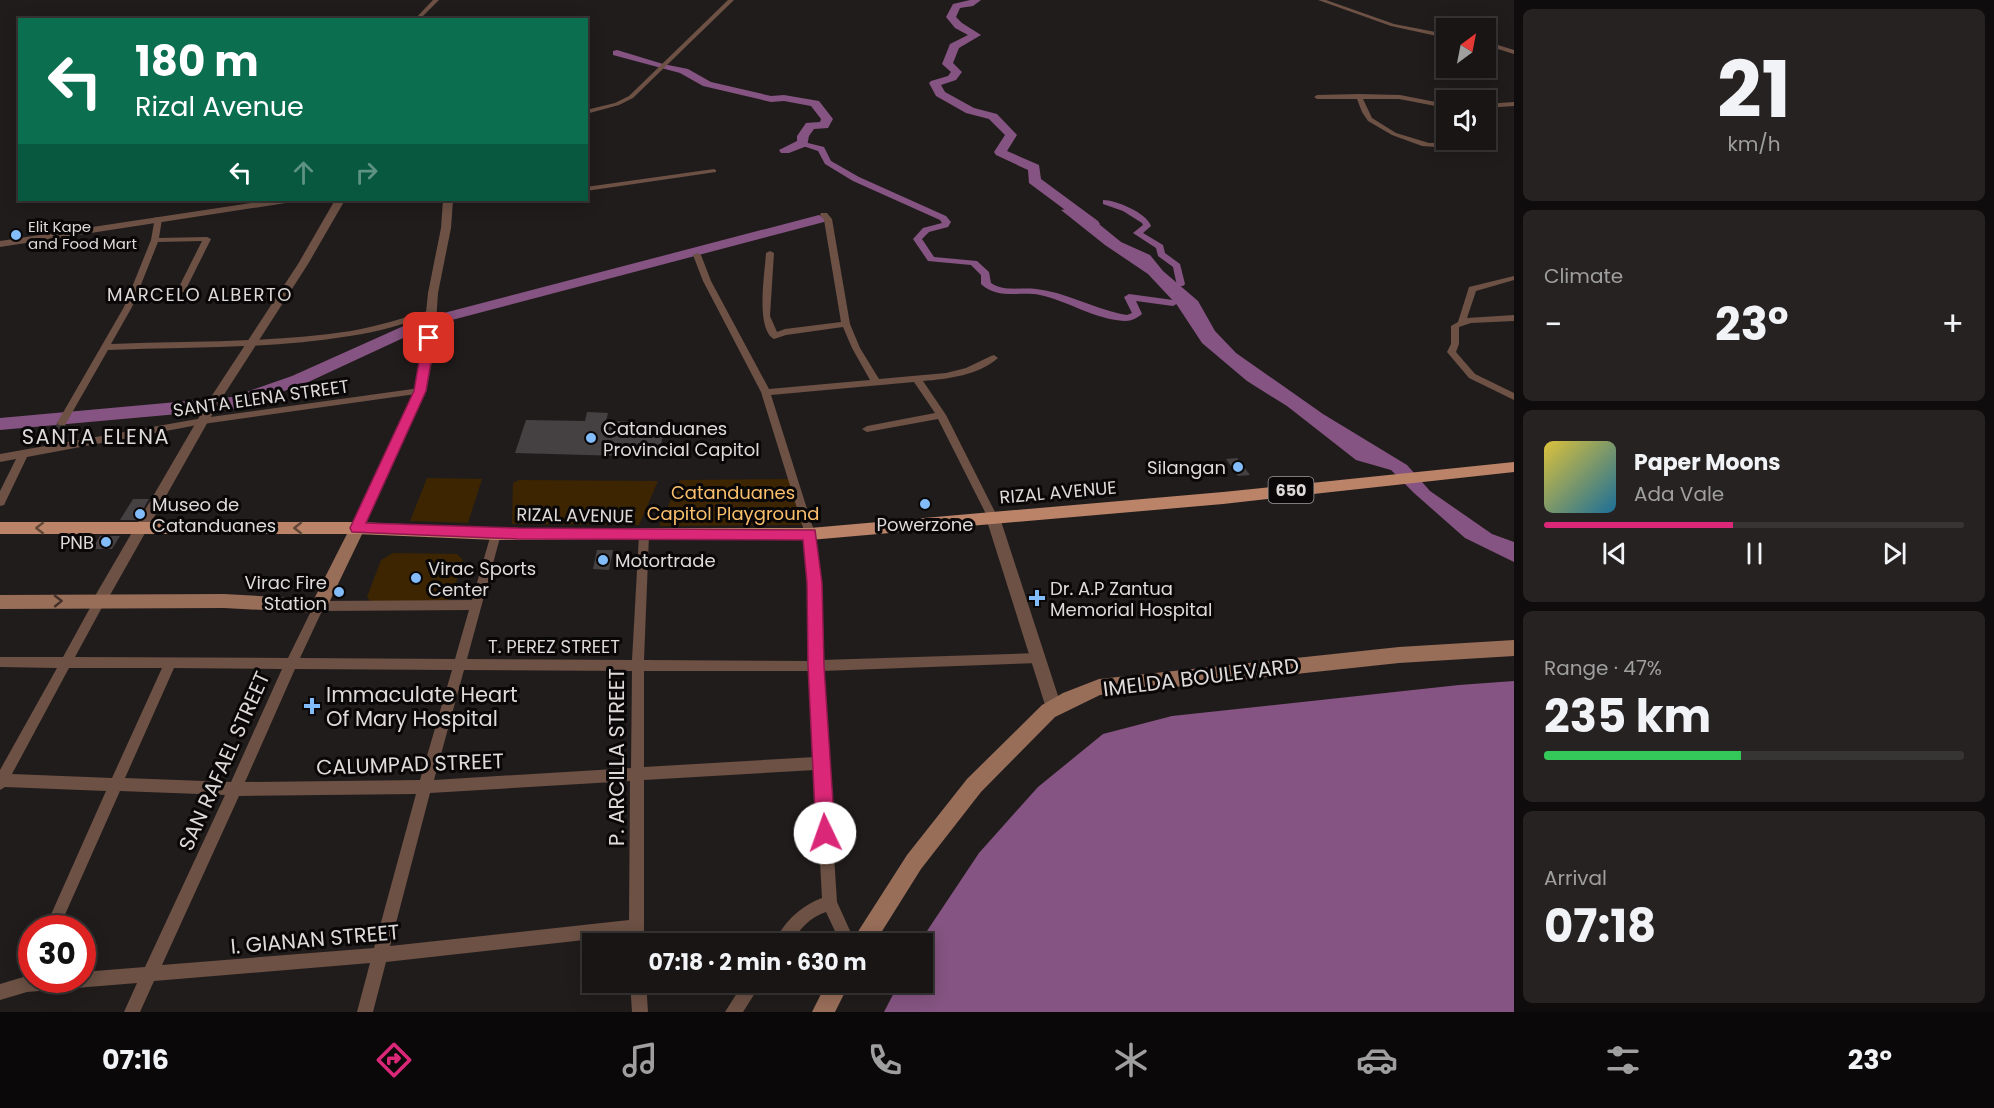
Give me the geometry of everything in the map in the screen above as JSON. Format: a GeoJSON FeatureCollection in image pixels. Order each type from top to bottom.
{"type":"FeatureCollection","features":[{"type":"Feature","properties":{"kind":"main road","name":"RIZAL AVENUE"},"geometry":{"type":"LineString","coordinates":[[0,528],[357,528],[496,534],[810,534],[884,530],[1223,498],[1421,476],[1447,476],[1514,467]]}},
{"type":"Feature","properties":{"kind":"main road","name":"SAN RAFAEL STREET"},"geometry":{"type":"LineString","coordinates":[[319,606],[357,528]]}},
{"type":"Feature","properties":{"kind":"main road"},"geometry":{"type":"LineString","coordinates":[[0,602],[224,601],[319,606]]}},
{"type":"Feature","properties":{"kind":"main road","name":"IMELDA BOULEVARD"},"geometry":{"type":"LineString","coordinates":[[868,933],[903,876],[959,800],[1005,751],[1054,708],[1099,687],[1399,655],[1514,648]]}},
{"type":"Feature","properties":{"kind":"main road"},"geometry":{"type":"LineString","coordinates":[[823,1012],[833,993]]}},
{"type":"Feature","properties":{"kind":"street"},"geometry":{"type":"LineString","coordinates":[[418,18],[436,0]]}},
{"type":"Feature","properties":{"kind":"street"},"geometry":{"type":"LineString","coordinates":[[588,111],[617,104],[631,97],[731,0]]}},
{"type":"Feature","properties":{"kind":"street"},"geometry":{"type":"LineString","coordinates":[[1321,0],[1393,25],[1436,34]]}},
{"type":"Feature","properties":{"kind":"street"},"geometry":{"type":"LineString","coordinates":[[1496,46],[1514,52]]}},
{"type":"Feature","properties":{"kind":"street"},"geometry":{"type":"LineString","coordinates":[[1317,97],[1359,96],[1436,102]]}},
{"type":"Feature","properties":{"kind":"street"},"geometry":{"type":"LineString","coordinates":[[1359,96],[1366,116],[1397,136],[1430,145],[1436,144]]}},
{"type":"Feature","properties":{"kind":"street"},"geometry":{"type":"LineString","coordinates":[[1496,105],[1514,104]]}},
{"type":"Feature","properties":{"kind":"street"},"geometry":{"type":"LineString","coordinates":[[588,189],[714,171]]}},
{"type":"Feature","properties":{"kind":"street"},"geometry":{"type":"LineString","coordinates":[[0,244],[158,219],[238,203],[270,201]]}},
{"type":"Feature","properties":{"kind":"street"},"geometry":{"type":"LineString","coordinates":[[1,781],[69,661],[100,600],[212,405],[303,264],[339,201]]}},
{"type":"Feature","properties":{"kind":"street"},"geometry":{"type":"LineString","coordinates":[[357,528],[420,391],[448,201]]}},
{"type":"Feature","properties":{"kind":"street"},"geometry":{"type":"LineString","coordinates":[[824,215],[828,219],[846,324],[856,348],[877,383]]}},
{"type":"Feature","properties":{"kind":"street"},"geometry":{"type":"LineString","coordinates":[[63,420],[128,307],[155,240],[158,219]]}},
{"type":"Feature","properties":{"kind":"street"},"geometry":{"type":"LineString","coordinates":[[155,240],[207,239],[181,291]]}},
{"type":"Feature","properties":{"kind":"street"},"geometry":{"type":"LineString","coordinates":[[770,254],[766,316],[774,336],[785,332],[846,324]]}},
{"type":"Feature","properties":{"kind":"street"},"geometry":{"type":"LineString","coordinates":[[697,255],[707,281],[766,392],[810,534],[815,583],[816,666],[830,903],[844,933]]}},
{"type":"Feature","properties":{"kind":"street"},"geometry":{"type":"LineString","coordinates":[[1462,322],[1472,289],[1514,278]]}},
{"type":"Feature","properties":{"kind":"street"},"geometry":{"type":"LineString","coordinates":[[106,347],[324,337],[431,318]]}},
{"type":"Feature","properties":{"kind":"street"},"geometry":{"type":"LineString","coordinates":[[1514,318],[1462,322],[1455,326],[1455,344],[1451,352],[1472,376],[1514,397]]}},
{"type":"Feature","properties":{"kind":"street"},"geometry":{"type":"LineString","coordinates":[[766,392],[958,374],[994,358]]}},
{"type":"Feature","properties":{"kind":"street"},"geometry":{"type":"LineString","coordinates":[[917,379],[941,415],[993,518],[1054,708]]}},
{"type":"Feature","properties":{"kind":"street","name":"SANTA ELENA STREET"},"geometry":{"type":"LineString","coordinates":[[0,458],[52,446],[420,391]]}},
{"type":"Feature","properties":{"kind":"street"},"geometry":{"type":"LineString","coordinates":[[867,429],[941,415]]}},
{"type":"Feature","properties":{"kind":"street"},"geometry":{"type":"LineString","coordinates":[[0,502],[24,453]]}},
{"type":"Feature","properties":{"kind":"street"},"geometry":{"type":"LineString","coordinates":[[365,1012],[405,868],[423,787],[496,534]]}},
{"type":"Feature","properties":{"kind":"street","name":"P. ARCILLA STREET"},"geometry":{"type":"LineString","coordinates":[[635,933],[638,664],[644,535]]}},
{"type":"Feature","properties":{"kind":"street"},"geometry":{"type":"LineString","coordinates":[[319,606],[476,605]]}},
{"type":"Feature","properties":{"kind":"street","name":"SAN RAFAEL STREET"},"geometry":{"type":"LineString","coordinates":[[132,1012],[196,877],[290,663],[319,606]]}},
{"type":"Feature","properties":{"kind":"street","name":"T. PEREZ STREET"},"geometry":{"type":"LineString","coordinates":[[0,662],[816,666],[1039,658]]}},
{"type":"Feature","properties":{"kind":"street"},"geometry":{"type":"LineString","coordinates":[[58,915],[170,663]]}},
{"type":"Feature","properties":{"kind":"street","name":"CALUMPAD STREET"},"geometry":{"type":"LineString","coordinates":[[1,781],[234,789],[423,787],[821,764]]}},
{"type":"Feature","properties":{"kind":"street"},"geometry":{"type":"LineString","coordinates":[[788,933],[799,917],[812,909],[830,903]]}},
{"type":"Feature","properties":{"kind":"street","name":"I. GIANAN STREET"},"geometry":{"type":"LineString","coordinates":[[96,977],[149,975],[380,955],[635,927]]}},
{"type":"Feature","properties":{"kind":"street","name":"I. GIANAN STREET"},"geometry":{"type":"LineString","coordinates":[[0,992],[18,984]]}},
{"type":"Feature","properties":{"kind":"street"},"geometry":{"type":"LineString","coordinates":[[639,993],[640,1012]]}},
{"type":"Feature","properties":{"kind":"street"},"geometry":{"type":"LineString","coordinates":[[733,1012],[746,993]]}},
{"type":"Feature","properties":{"kind":"green space"},"geometry":{"type":"Polygon","coordinates":[[[427,478],[482,479],[468,523],[410,521],[427,478]]]}},
{"type":"Feature","properties":{"kind":"green space","name":"Catanduanes Capitol Playground"},"geometry":{"type":"Polygon","coordinates":[[[790,479],[803,525],[659,526],[680,480],[790,479]]]}},
{"type":"Feature","properties":{"kind":"green space"},"geometry":{"type":"Polygon","coordinates":[[[519,480],[658,481],[639,525],[512,524],[513,483],[519,480]]]}},
{"type":"Feature","properties":{"kind":"green space","name":"Virac Sports Center"},"geometry":{"type":"Polygon","coordinates":[[[393,553],[457,554],[463,560],[452,597],[443,604],[372,603],[367,597],[381,560],[393,553]]]}},
{"type":"Feature","properties":{"kind":"shaded area"},"geometry":{"type":"Polygon","coordinates":[[[1078,207],[1121,242],[1150,255],[1163,271],[1198,301],[1215,331],[1236,353],[1323,414],[1407,465],[1430,491],[1492,534],[1514,542],[1514,562],[1465,538],[1391,470],[1356,460],[1287,406],[1247,381],[1202,343],[1177,305],[1148,274],[1105,245],[1061,210],[1078,207]]]}},
{"type":"Feature","properties":{"kind":"shaded area"},"geometry":{"type":"Polygon","coordinates":[[[1514,681],[1514,1012],[884,1012],[894,993],[933,993],[933,933],[926,933],[979,853],[1038,787],[1103,734],[1172,716],[1514,681]]]}},
{"type":"Feature","properties":{"kind":"building","name":"Catanduanes Provincial Capitol"},"geometry":{"type":"Polygon","coordinates":[[[587,412],[608,413],[606,421],[665,423],[659,457],[515,453],[526,420],[585,421],[587,412]]]}},
{"type":"Feature","properties":{"kind":"building","name":"Silangan"},"geometry":{"type":"Polygon","coordinates":[[[1237,458],[1250,475],[1238,476],[1226,459],[1237,458]]]}},
{"type":"Feature","properties":{"kind":"building"},"geometry":{"type":"Polygon","coordinates":[[[133,499],[149,499],[137,520],[120,520],[133,499]]]}},
{"type":"Feature","properties":{"kind":"building","name":"PNB"},"geometry":{"type":"Polygon","coordinates":[[[100,536],[120,536],[112,549],[92,549],[100,536]]]}},
{"type":"Feature","properties":{"kind":"building","name":"Motortrade"},"geometry":{"type":"Polygon","coordinates":[[[597,550],[613,550],[609,570],[593,569],[597,550]]]}},
{"type":"Feature","properties":{"kind":"waterway"},"geometry":{"type":"LineString","coordinates":[[976,0],[970,4],[956,6],[951,17],[958,26],[976,35],[954,46],[947,64],[957,72],[952,78],[935,83],[940,94],[970,111],[993,116],[1011,135],[1000,152],[1034,168],[1034,180],[1093,224]]}},
{"type":"Feature","properties":{"kind":"waterway"},"geometry":{"type":"LineString","coordinates":[[617,53],[659,66]]}},
{"type":"Feature","properties":{"kind":"waterway"},"geometry":{"type":"LineString","coordinates":[[666,67],[684,71],[707,84],[771,99],[784,98],[815,103],[827,119],[824,125],[810,126],[803,136],[803,143],[785,150]]}},
{"type":"Feature","properties":{"kind":"waterway"},"geometry":{"type":"LineString","coordinates":[[803,143],[821,149],[828,162],[856,179],[943,218],[947,222],[945,225],[926,230],[917,239],[931,259],[974,263],[986,274],[986,284],[992,288],[1006,292],[1043,293],[1100,312],[1128,318],[1137,314],[1129,297],[1173,303]]}},
{"type":"Feature","properties":{"kind":"waterway"},"geometry":{"type":"LineString","coordinates":[[1106,202],[1126,209],[1146,222],[1147,226],[1137,233],[1160,247],[1161,254],[1177,266],[1180,284]]}},
{"type":"Feature","properties":{"kind":"waterway"},"geometry":{"type":"LineString","coordinates":[[0,424],[234,403],[298,380],[423,323],[819,219]]}},
{"type":"Feature","properties":{"kind":"tunnel"},"geometry":{"type":"LineString","coordinates":[[53,444],[62,423]]}},
{"type":"Feature","properties":{"kind":"place","name":"Elit Kape and Food Mart"},"geometry":{"type":"Point","coordinates":[16,235]}},
{"type":"Feature","properties":{"kind":"place","name":"Catanduanes Provincial Capitol"},"geometry":{"type":"Point","coordinates":[591,438]}},
{"type":"Feature","properties":{"kind":"place","name":"Silangan"},"geometry":{"type":"Point","coordinates":[1238,467]}},
{"type":"Feature","properties":{"kind":"place","name":"Powerzone"},"geometry":{"type":"Point","coordinates":[925,504]}},
{"type":"Feature","properties":{"kind":"place","name":"Museo de Catanduanes"},"geometry":{"type":"Point","coordinates":[140,514]}},
{"type":"Feature","properties":{"kind":"place","name":"PNB"},"geometry":{"type":"Point","coordinates":[106,542]}},
{"type":"Feature","properties":{"kind":"place","name":"Motortrade"},"geometry":{"type":"Point","coordinates":[603,560]}},
{"type":"Feature","properties":{"kind":"place","name":"Virac Sports Center"},"geometry":{"type":"Point","coordinates":[416,578]}},
{"type":"Feature","properties":{"kind":"place","name":"Virac Fire Station"},"geometry":{"type":"Point","coordinates":[339,592]}},
{"type":"Feature","properties":{"kind":"place","name":"Dr. A.P Zantua Memorial Hospital"},"geometry":{"type":"Point","coordinates":[1037,598]}},
{"type":"Feature","properties":{"kind":"place","name":"Immaculate Heart Of Mary Hospital"},"geometry":{"type":"Point","coordinates":[312,706]}},
{"type":"Feature","properties":{"kind":"district","name":"MARCELO ALBERTO"},"geometry":{"type":"Point","coordinates":[200,294]}},
{"type":"Feature","properties":{"kind":"district","name":"SANTA ELENA"},"geometry":{"type":"Point","coordinates":[96,436]}},
{"type":"Feature","properties":{"kind":"route"},"geometry":{"type":"LineString","coordinates":[[429,338],[420,391],[357,528],[518,534],[724,536],[810,534],[815,583],[816,666],[825,833]]}}]}
